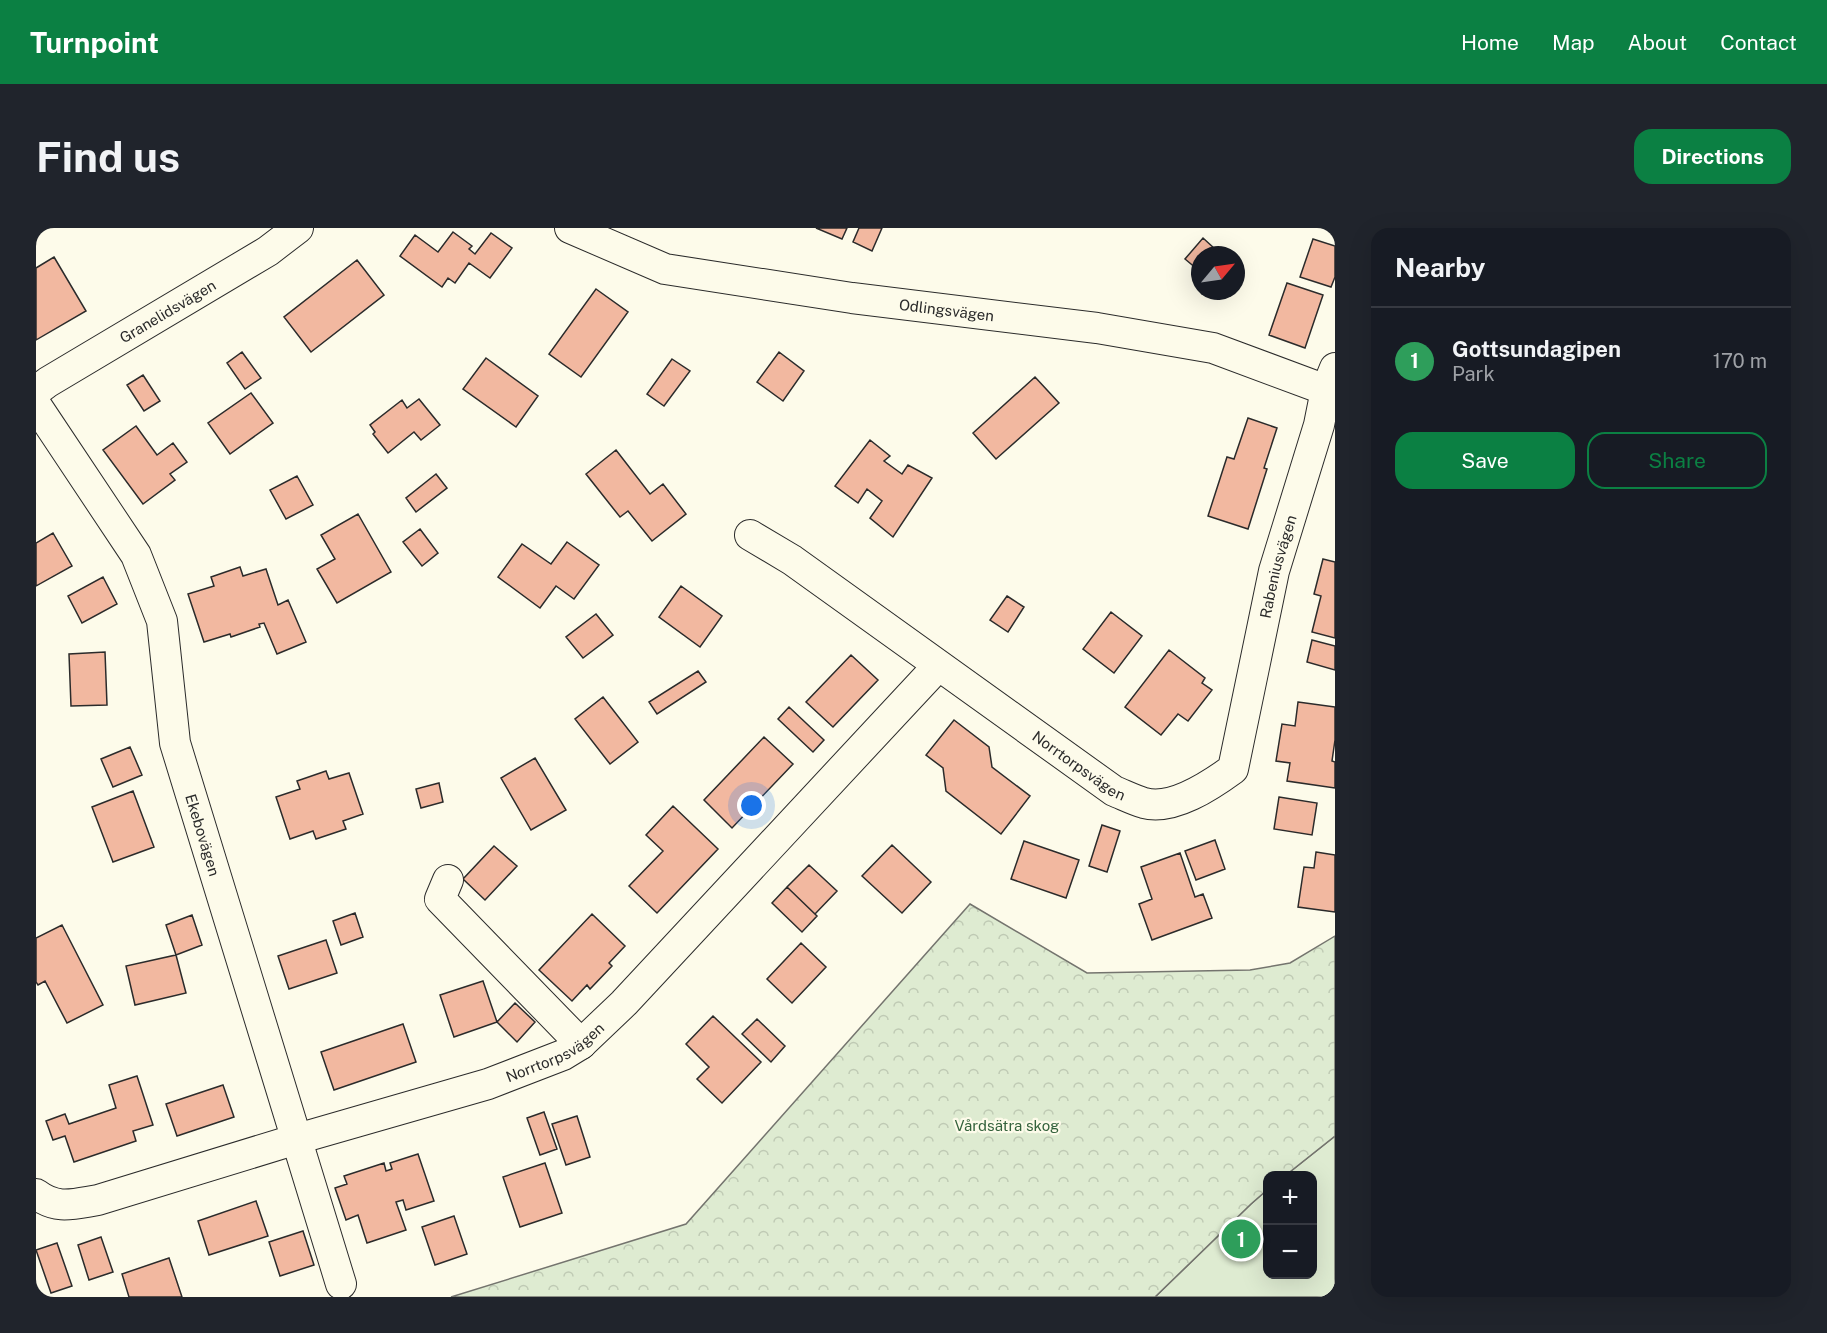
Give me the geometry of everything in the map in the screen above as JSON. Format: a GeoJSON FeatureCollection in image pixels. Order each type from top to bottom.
{"type":"FeatureCollection","features":[{"type":"Feature","properties":{"kind":"street","name":"Granelidsvägen"},"geometry":{"type":"LineString","coordinates":[[36,392],[48,382],[268,251],[298,228]]}},
{"type":"Feature","properties":{"kind":"street","name":"Odlingsvägen"},"geometry":{"type":"LineString","coordinates":[[583,230],[665,269],[852,298],[1097,328],[1213,348],[1331,379]]}},
{"type":"Feature","properties":{"kind":"street","name":"Rabeniusvägen"},"geometry":{"type":"LineString","coordinates":[[1233,769],[1274,571],[1331,379]]}},
{"type":"Feature","properties":{"kind":"street","name":"Ekebovägen"},"geometry":{"type":"LineString","coordinates":[[36,405],[136,555],[162,621],[175,743],[341,1284]]}},
{"type":"Feature","properties":{"kind":"street","name":"Norrtorpsvägen"},"geometry":{"type":"LineString","coordinates":[[750,535],[792,560],[1114,791],[1146,804],[1172,802],[1200,791],[1233,769]]}},
{"type":"Feature","properties":{"kind":"street","name":"Norrtorpsvägen"},"geometry":{"type":"LineString","coordinates":[[36,1194],[47,1202],[66,1206],[98,1200],[488,1084],[563,1055],[580,1044],[624,1003],[938,666]]}},
{"type":"Feature","properties":{"kind":"street"},"geometry":{"type":"LineString","coordinates":[[448,880],[440,899],[580,1044]]}},
{"type":"Feature","properties":{"kind":"green space","name":"Vårdsätra skog"},"geometry":{"type":"Polygon","coordinates":[[[970,904],[1087,973],[1250,970],[1290,963],[1335,936],[1335,1136],[1291,1171],[1263,1171],[1263,1194],[1155,1297],[451,1297],[686,1224],[970,904]]]}},
{"type":"Feature","properties":{"kind":"green space"},"geometry":{"type":"Polygon","coordinates":[[[1335,1136],[1335,1297],[1155,1297],[1263,1194],[1263,1279],[1317,1279],[1317,1171],[1291,1171],[1335,1136]]]}},
{"type":"Feature","properties":{"kind":"building"},"geometry":{"type":"Polygon","coordinates":[[[816,228],[847,228],[842,239],[816,228]]]}},
{"type":"Feature","properties":{"kind":"building"},"geometry":{"type":"Polygon","coordinates":[[[859,228],[882,228],[872,251],[853,242],[859,228]]]}},
{"type":"Feature","properties":{"kind":"building"},"geometry":{"type":"Polygon","coordinates":[[[453,232],[472,246],[469,249],[475,254],[491,233],[512,248],[490,278],[469,263],[455,283],[448,278],[442,287],[400,256],[415,235],[438,252],[453,232]]]}},
{"type":"Feature","properties":{"kind":"building"},"geometry":{"type":"Polygon","coordinates":[[[1203,238],[1212,246],[1196,246],[1203,238]]]}},
{"type":"Feature","properties":{"kind":"building"},"geometry":{"type":"Polygon","coordinates":[[[1313,239],[1335,246],[1335,277],[1331,287],[1300,277],[1313,239]]]}},
{"type":"Feature","properties":{"kind":"building"},"geometry":{"type":"Polygon","coordinates":[[[1191,252],[1191,264],[1185,259],[1191,252]]]}},
{"type":"Feature","properties":{"kind":"building"},"geometry":{"type":"Polygon","coordinates":[[[54,257],[86,311],[36,340],[36,268],[54,257]]]}},
{"type":"Feature","properties":{"kind":"building"},"geometry":{"type":"Polygon","coordinates":[[[357,260],[384,295],[311,352],[284,317],[357,260]]]}},
{"type":"Feature","properties":{"kind":"building"},"geometry":{"type":"Polygon","coordinates":[[[1287,283],[1323,295],[1305,348],[1269,335],[1287,283]]]}},
{"type":"Feature","properties":{"kind":"building"},"geometry":{"type":"Polygon","coordinates":[[[596,289],[628,312],[581,377],[549,354],[596,289]]]}},
{"type":"Feature","properties":{"kind":"building"},"geometry":{"type":"Polygon","coordinates":[[[242,352],[261,378],[245,389],[227,363],[242,352]]]}},
{"type":"Feature","properties":{"kind":"building"},"geometry":{"type":"Polygon","coordinates":[[[779,352],[804,371],[783,401],[757,382],[779,352]]]}},
{"type":"Feature","properties":{"kind":"building"},"geometry":{"type":"Polygon","coordinates":[[[486,358],[538,396],[516,427],[463,389],[486,358]]]}},
{"type":"Feature","properties":{"kind":"building"},"geometry":{"type":"Polygon","coordinates":[[[672,359],[690,371],[664,406],[647,394],[672,359]]]}},
{"type":"Feature","properties":{"kind":"building"},"geometry":{"type":"Polygon","coordinates":[[[143,375],[160,401],[144,411],[127,385],[143,375]]]}},
{"type":"Feature","properties":{"kind":"building"},"geometry":{"type":"Polygon","coordinates":[[[1035,377],[1059,403],[996,459],[973,433],[1035,377]]]}},
{"type":"Feature","properties":{"kind":"building"},"geometry":{"type":"Polygon","coordinates":[[[251,393],[273,423],[230,454],[208,423],[251,393]]]}},
{"type":"Feature","properties":{"kind":"building"},"geometry":{"type":"Polygon","coordinates":[[[419,399],[440,425],[421,440],[414,432],[388,453],[373,434],[375,432],[370,425],[402,400],[407,408],[419,399]]]}},
{"type":"Feature","properties":{"kind":"building"},"geometry":{"type":"Polygon","coordinates":[[[1248,418],[1277,428],[1248,529],[1208,516],[1227,457],[1234,459],[1248,418]]]}},
{"type":"Feature","properties":{"kind":"building"},"geometry":{"type":"Polygon","coordinates":[[[136,426],[157,455],[173,443],[187,462],[170,474],[175,480],[143,504],[103,450],[136,426]]]}},
{"type":"Feature","properties":{"kind":"building"},"geometry":{"type":"Polygon","coordinates":[[[870,440],[890,456],[884,461],[902,474],[908,465],[932,478],[893,537],[870,518],[882,501],[867,489],[858,503],[835,486],[870,440]]]}},
{"type":"Feature","properties":{"kind":"building"},"geometry":{"type":"Polygon","coordinates":[[[616,450],[650,494],[663,484],[686,514],[652,541],[628,511],[620,517],[586,474],[616,450]]]}},
{"type":"Feature","properties":{"kind":"building"},"geometry":{"type":"Polygon","coordinates":[[[436,474],[447,488],[416,512],[406,498],[436,474]]]}},
{"type":"Feature","properties":{"kind":"building"},"geometry":{"type":"Polygon","coordinates":[[[297,476],[313,505],[286,519],[270,490],[297,476]]]}},
{"type":"Feature","properties":{"kind":"building"},"geometry":{"type":"Polygon","coordinates":[[[358,514],[391,572],[337,603],[317,569],[335,559],[321,535],[358,514]]]}},
{"type":"Feature","properties":{"kind":"building"},"geometry":{"type":"Polygon","coordinates":[[[420,529],[438,553],[422,566],[403,542],[420,529]]]}},
{"type":"Feature","properties":{"kind":"building"},"geometry":{"type":"Polygon","coordinates":[[[53,533],[72,566],[36,586],[36,543],[53,533]]]}},
{"type":"Feature","properties":{"kind":"building"},"geometry":{"type":"Polygon","coordinates":[[[567,542],[599,565],[574,599],[556,586],[540,608],[498,577],[522,544],[551,564],[567,542]]]}},
{"type":"Feature","properties":{"kind":"building"},"geometry":{"type":"Polygon","coordinates":[[[1323,559],[1335,562],[1335,638],[1312,632],[1321,596],[1314,594],[1323,559]]]}},
{"type":"Feature","properties":{"kind":"building"},"geometry":{"type":"Polygon","coordinates":[[[240,567],[243,576],[266,569],[278,605],[288,600],[306,642],[277,654],[264,623],[259,624],[260,627],[231,637],[230,634],[204,642],[188,594],[214,586],[211,577],[240,567]]]}},
{"type":"Feature","properties":{"kind":"building"},"geometry":{"type":"Polygon","coordinates":[[[103,577],[117,604],[82,623],[68,596],[103,577]]]}},
{"type":"Feature","properties":{"kind":"building"},"geometry":{"type":"Polygon","coordinates":[[[681,586],[722,616],[700,647],[659,617],[681,586]]]}},
{"type":"Feature","properties":{"kind":"building"},"geometry":{"type":"Polygon","coordinates":[[[1007,596],[1024,607],[1008,632],[990,620],[1007,596]]]}},
{"type":"Feature","properties":{"kind":"building"},"geometry":{"type":"Polygon","coordinates":[[[1111,612],[1142,636],[1114,673],[1083,649],[1111,612]]]}},
{"type":"Feature","properties":{"kind":"building"},"geometry":{"type":"Polygon","coordinates":[[[596,614],[613,635],[583,658],[566,637],[596,614]]]}},
{"type":"Feature","properties":{"kind":"building"},"geometry":{"type":"Polygon","coordinates":[[[1312,640],[1335,646],[1335,670],[1307,662],[1312,640]]]}},
{"type":"Feature","properties":{"kind":"building"},"geometry":{"type":"Polygon","coordinates":[[[1169,650],[1205,678],[1202,683],[1212,690],[1188,721],[1178,714],[1161,735],[1125,707],[1169,650]]]}},
{"type":"Feature","properties":{"kind":"building"},"geometry":{"type":"Polygon","coordinates":[[[105,652],[107,705],[71,706],[69,654],[105,652]]]}},
{"type":"Feature","properties":{"kind":"building"},"geometry":{"type":"Polygon","coordinates":[[[851,655],[878,680],[833,727],[806,702],[851,655]]]}},
{"type":"Feature","properties":{"kind":"building"},"geometry":{"type":"Polygon","coordinates":[[[698,671],[706,682],[657,714],[649,702],[698,671]]]}},
{"type":"Feature","properties":{"kind":"building"},"geometry":{"type":"Polygon","coordinates":[[[603,697],[638,742],[610,764],[575,719],[603,697]]]}},
{"type":"Feature","properties":{"kind":"building"},"geometry":{"type":"Polygon","coordinates":[[[1298,702],[1335,707],[1335,740],[1332,761],[1335,762],[1335,788],[1287,781],[1290,763],[1276,761],[1282,724],[1295,726],[1298,702]]]}},
{"type":"Feature","properties":{"kind":"building"},"geometry":{"type":"Polygon","coordinates":[[[789,707],[824,740],[813,752],[778,719],[789,707]]]}},
{"type":"Feature","properties":{"kind":"building"},"geometry":{"type":"Polygon","coordinates":[[[954,720],[989,747],[992,767],[1030,796],[1001,834],[946,791],[943,768],[926,755],[954,720]]]}},
{"type":"Feature","properties":{"kind":"building"},"geometry":{"type":"Polygon","coordinates":[[[764,737],[793,764],[732,828],[704,800],[764,737]]]}},
{"type":"Feature","properties":{"kind":"building"},"geometry":{"type":"Polygon","coordinates":[[[130,747],[142,775],[113,787],[101,759],[130,747]]]}},
{"type":"Feature","properties":{"kind":"building"},"geometry":{"type":"Polygon","coordinates":[[[535,758],[566,810],[531,830],[501,778],[535,758]]]}},
{"type":"Feature","properties":{"kind":"building"},"geometry":{"type":"Polygon","coordinates":[[[326,771],[329,779],[349,773],[363,814],[343,821],[346,829],[316,839],[313,831],[290,839],[276,797],[300,789],[297,781],[326,771]]]}},
{"type":"Feature","properties":{"kind":"building"},"geometry":{"type":"Polygon","coordinates":[[[439,783],[443,802],[421,808],[416,789],[439,783]]]}},
{"type":"Feature","properties":{"kind":"building"},"geometry":{"type":"Polygon","coordinates":[[[133,791],[154,847],[113,862],[92,807],[133,791]]]}},
{"type":"Feature","properties":{"kind":"building"},"geometry":{"type":"Polygon","coordinates":[[[1279,797],[1317,803],[1312,835],[1274,829],[1279,797]]]}},
{"type":"Feature","properties":{"kind":"building"},"geometry":{"type":"Polygon","coordinates":[[[673,806],[718,849],[657,913],[629,886],[663,851],[646,835],[673,806]]]}},
{"type":"Feature","properties":{"kind":"building"},"geometry":{"type":"Polygon","coordinates":[[[1102,825],[1120,831],[1107,872],[1089,866],[1102,825]]]}},
{"type":"Feature","properties":{"kind":"building"},"geometry":{"type":"Polygon","coordinates":[[[1215,840],[1225,869],[1196,880],[1185,851],[1215,840]]]}},
{"type":"Feature","properties":{"kind":"building"},"geometry":{"type":"Polygon","coordinates":[[[1024,841],[1079,860],[1066,898],[1011,879],[1024,841]]]}},
{"type":"Feature","properties":{"kind":"building"},"geometry":{"type":"Polygon","coordinates":[[[892,845],[931,882],[902,913],[862,876],[892,845]]]}},
{"type":"Feature","properties":{"kind":"building"},"geometry":{"type":"Polygon","coordinates":[[[494,846],[517,866],[485,900],[463,879],[494,846]]]}},
{"type":"Feature","properties":{"kind":"building"},"geometry":{"type":"Polygon","coordinates":[[[1316,852],[1335,855],[1335,912],[1298,907],[1304,867],[1314,868],[1316,852]]]}},
{"type":"Feature","properties":{"kind":"building"},"geometry":{"type":"Polygon","coordinates":[[[1180,853],[1195,897],[1203,894],[1212,918],[1152,940],[1139,904],[1152,899],[1141,867],[1180,853]]]}},
{"type":"Feature","properties":{"kind":"building"},"geometry":{"type":"Polygon","coordinates":[[[809,865],[837,891],[815,914],[787,887],[809,865]]]}},
{"type":"Feature","properties":{"kind":"building"},"geometry":{"type":"Polygon","coordinates":[[[787,887],[817,916],[802,932],[772,903],[787,887]]]}},
{"type":"Feature","properties":{"kind":"building"},"geometry":{"type":"Polygon","coordinates":[[[355,913],[363,937],[341,945],[333,921],[355,913]]]}},
{"type":"Feature","properties":{"kind":"building"},"geometry":{"type":"Polygon","coordinates":[[[592,914],[625,946],[609,963],[612,966],[590,989],[587,985],[572,1001],[539,970],[592,914]]]}},
{"type":"Feature","properties":{"kind":"building"},"geometry":{"type":"Polygon","coordinates":[[[192,915],[202,945],[176,955],[166,925],[192,915]]]}},
{"type":"Feature","properties":{"kind":"building"},"geometry":{"type":"Polygon","coordinates":[[[62,925],[103,1005],[67,1023],[45,981],[38,985],[36,982],[36,938],[62,925]]]}},
{"type":"Feature","properties":{"kind":"building"},"geometry":{"type":"Polygon","coordinates":[[[326,940],[337,973],[289,989],[278,956],[326,940]]]}},
{"type":"Feature","properties":{"kind":"building"},"geometry":{"type":"Polygon","coordinates":[[[801,943],[826,967],[792,1003],[767,979],[801,943]]]}},
{"type":"Feature","properties":{"kind":"building"},"geometry":{"type":"Polygon","coordinates":[[[176,955],[186,993],[135,1005],[126,966],[176,955]]]}},
{"type":"Feature","properties":{"kind":"building"},"geometry":{"type":"Polygon","coordinates":[[[483,981],[497,1022],[454,1037],[440,995],[483,981]]]}},
{"type":"Feature","properties":{"kind":"building"},"geometry":{"type":"Polygon","coordinates":[[[515,1003],[535,1022],[517,1042],[497,1022],[515,1003]]]}},
{"type":"Feature","properties":{"kind":"building"},"geometry":{"type":"Polygon","coordinates":[[[713,1016],[761,1062],[722,1103],[697,1079],[709,1067],[686,1044],[713,1016]]]}},
{"type":"Feature","properties":{"kind":"building"},"geometry":{"type":"Polygon","coordinates":[[[757,1019],[785,1046],[771,1062],[742,1034],[757,1019]]]}},
{"type":"Feature","properties":{"kind":"building"},"geometry":{"type":"Polygon","coordinates":[[[403,1024],[416,1062],[334,1090],[321,1052],[403,1024]]]}},
{"type":"Feature","properties":{"kind":"building"},"geometry":{"type":"Polygon","coordinates":[[[137,1076],[153,1125],[133,1131],[136,1141],[74,1162],[65,1136],[53,1140],[46,1121],[65,1114],[69,1124],[116,1108],[109,1085],[137,1076]]]}},
{"type":"Feature","properties":{"kind":"building"},"geometry":{"type":"Polygon","coordinates":[[[223,1085],[234,1117],[177,1136],[166,1104],[223,1085]]]}},
{"type":"Feature","properties":{"kind":"building"},"geometry":{"type":"Polygon","coordinates":[[[544,1112],[557,1149],[540,1155],[527,1118],[544,1112]]]}},
{"type":"Feature","properties":{"kind":"building"},"geometry":{"type":"Polygon","coordinates":[[[577,1116],[590,1157],[566,1165],[552,1124],[577,1116]]]}},
{"type":"Feature","properties":{"kind":"building"},"geometry":{"type":"Polygon","coordinates":[[[418,1154],[434,1201],[406,1210],[403,1200],[396,1202],[406,1230],[367,1243],[358,1215],[346,1220],[335,1188],[347,1184],[344,1176],[384,1163],[386,1171],[392,1169],[390,1163],[418,1154]]]}},
{"type":"Feature","properties":{"kind":"building"},"geometry":{"type":"Polygon","coordinates":[[[545,1163],[562,1213],[520,1227],[503,1177],[545,1163]]]}},
{"type":"Feature","properties":{"kind":"building"},"geometry":{"type":"Polygon","coordinates":[[[256,1201],[268,1236],[209,1255],[198,1221],[256,1201]]]}},
{"type":"Feature","properties":{"kind":"building"},"geometry":{"type":"Polygon","coordinates":[[[454,1216],[467,1254],[435,1265],[422,1227],[454,1216]]]}},
{"type":"Feature","properties":{"kind":"building"},"geometry":{"type":"Polygon","coordinates":[[[303,1231],[314,1265],[280,1276],[269,1242],[303,1231]]]}},
{"type":"Feature","properties":{"kind":"building"},"geometry":{"type":"Polygon","coordinates":[[[101,1237],[113,1272],[89,1280],[78,1245],[101,1237]]]}},
{"type":"Feature","properties":{"kind":"building"},"geometry":{"type":"Polygon","coordinates":[[[57,1243],[72,1286],[51,1293],[36,1250],[57,1243]]]}},
{"type":"Feature","properties":{"kind":"building"},"geometry":{"type":"Polygon","coordinates":[[[169,1258],[182,1297],[129,1297],[122,1274],[169,1258]]]}},
{"type":"Feature","properties":{"kind":"place","name":"Gottsundagipen"},"geometry":{"type":"Point","coordinates":[1241,1239]}}]}
